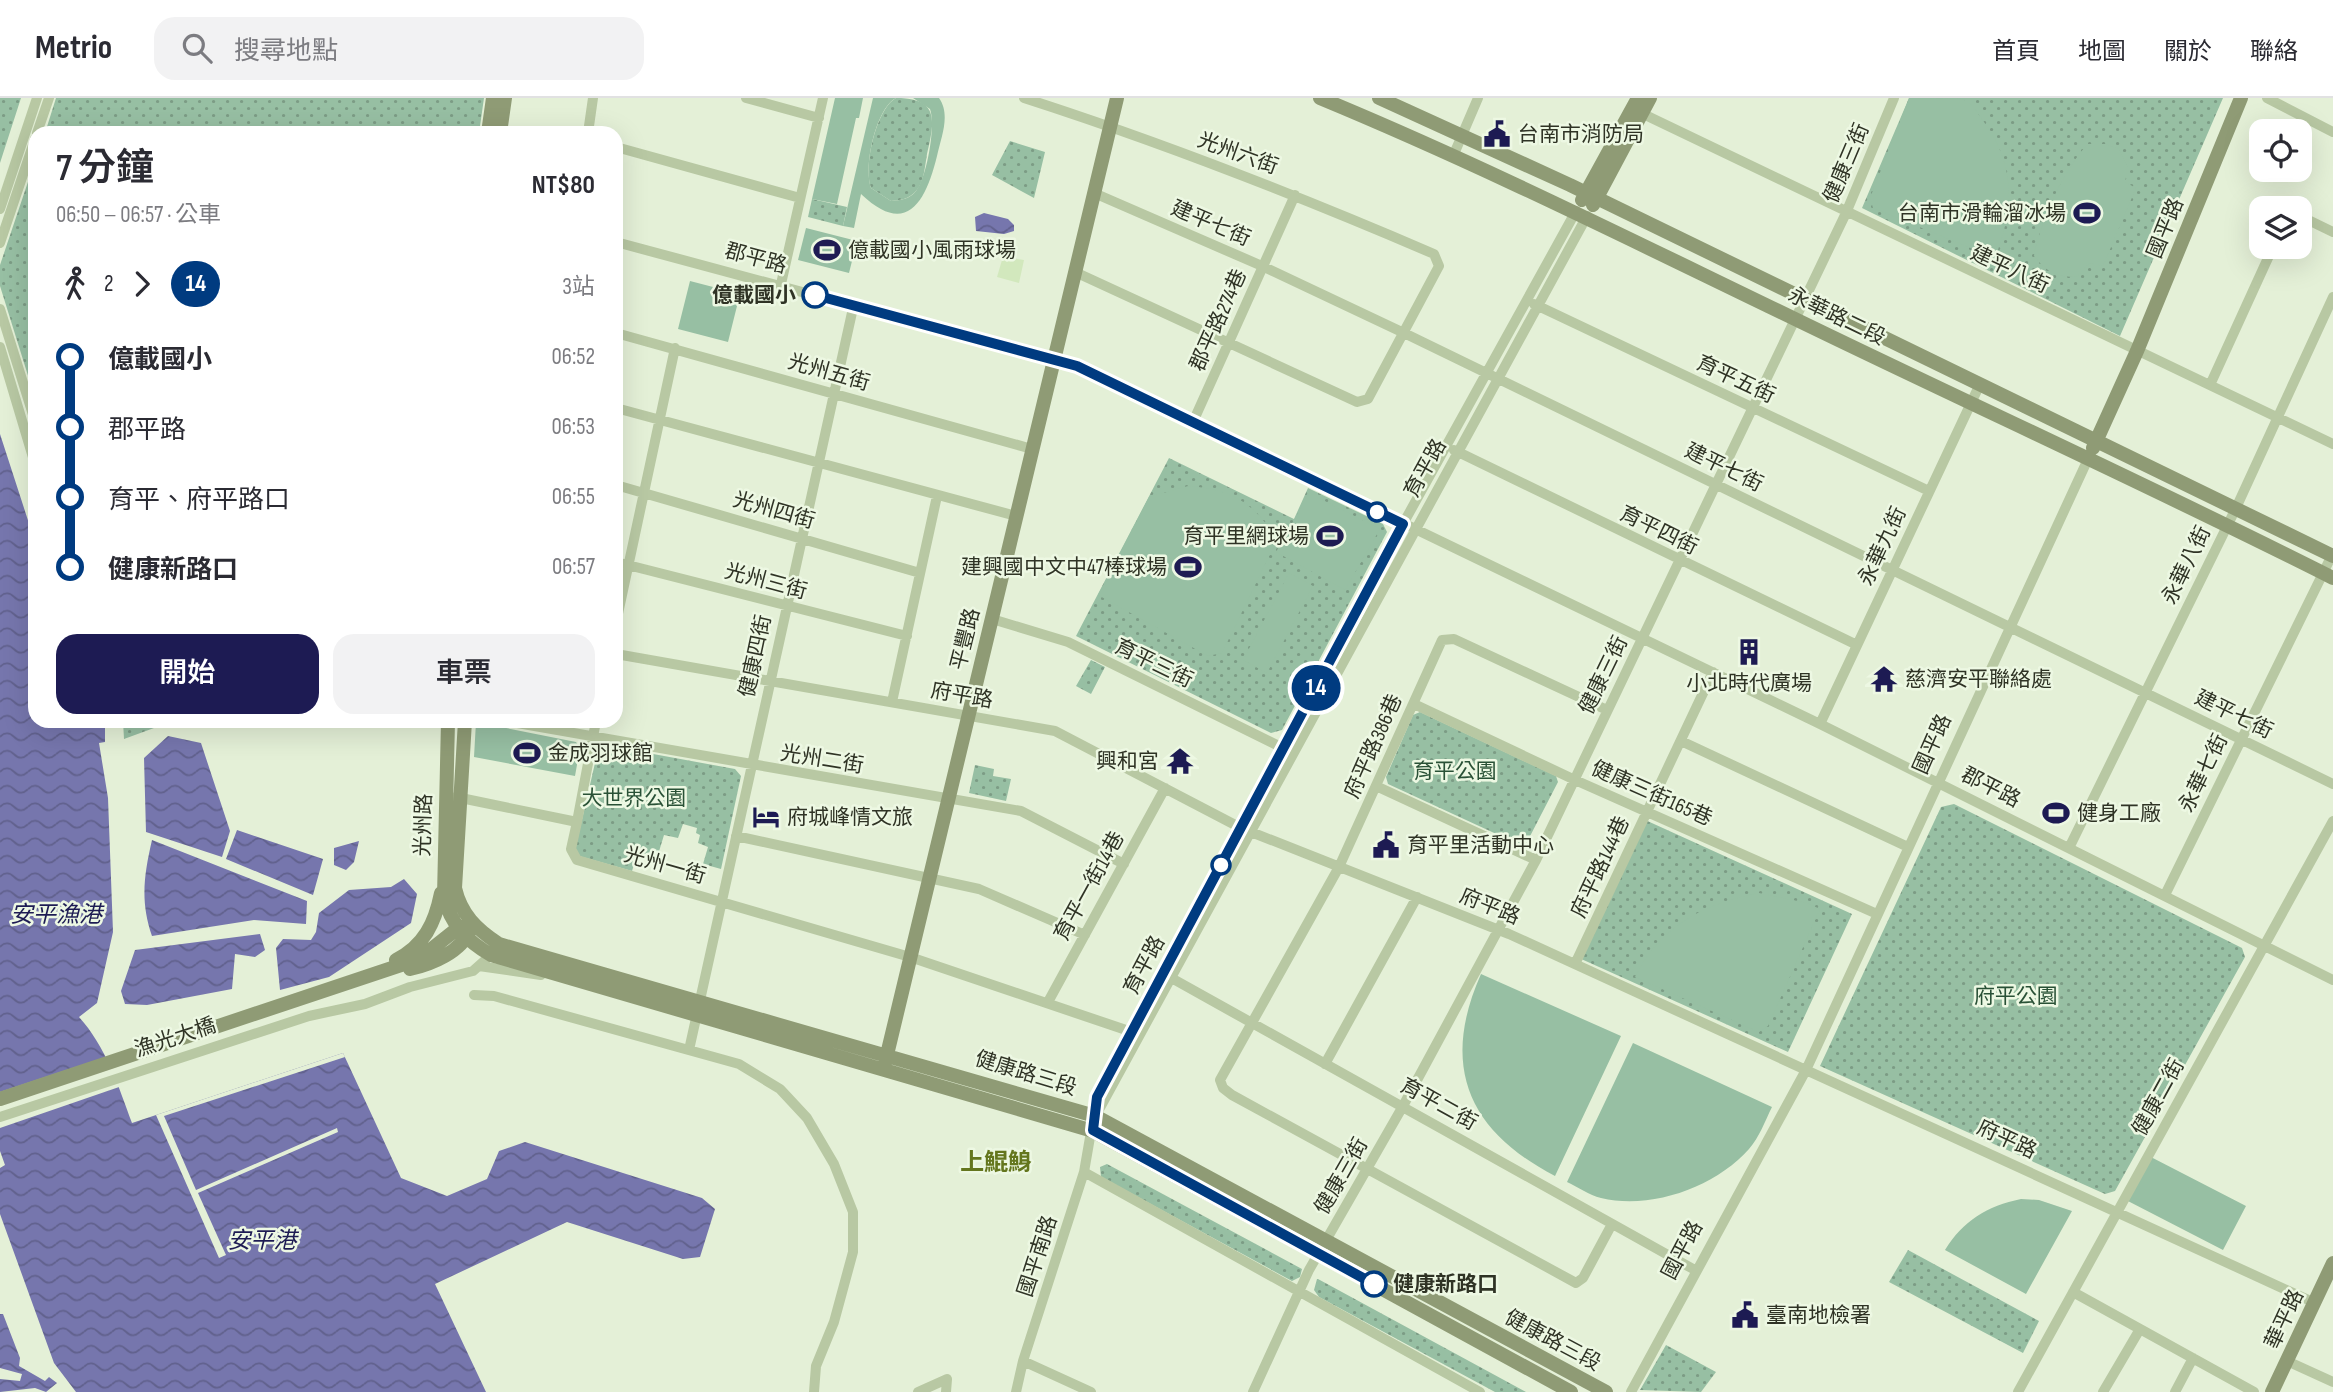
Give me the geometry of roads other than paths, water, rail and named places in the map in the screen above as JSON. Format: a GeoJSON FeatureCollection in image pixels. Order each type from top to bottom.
{"type":"FeatureCollection","features":[{"type":"Feature","properties":{"kind":"street"},"geometry":{"type":"LineString","coordinates":[[0,209],[37,98]]}},
{"type":"Feature","properties":{"kind":"street"},"geometry":{"type":"LineString","coordinates":[[39,126],[49,98]]}},
{"type":"Feature","properties":{"kind":"street"},"geometry":{"type":"LineString","coordinates":[[489,126],[493,98]]}},
{"type":"Feature","properties":{"kind":"street"},"geometry":{"type":"LineString","coordinates":[[501,126],[505,98]]}},
{"type":"Feature","properties":{"kind":"street"},"geometry":{"type":"LineString","coordinates":[[589,126],[593,98]]}},
{"type":"Feature","properties":{"kind":"street"},"geometry":{"type":"LineString","coordinates":[[746,98],[819,118]]}},
{"type":"Feature","properties":{"kind":"street"},"geometry":{"type":"LineString","coordinates":[[781,284],[824,98]]}},
{"type":"Feature","properties":{"kind":"street","name":"光州六街"},"geometry":{"type":"LineString","coordinates":[[1024,98],[1110,126],[1295,195],[1434,254],[1439,266],[1404,333]]}},
{"type":"Feature","properties":{"kind":"street","name":"平豐路"},"geometry":{"type":"LineString","coordinates":[[886,1060],[1117,98]]}},
{"type":"Feature","properties":{"kind":"street","name":"永華路二段"},"geometry":{"type":"LineString","coordinates":[[1320,98],[1454,154],[1582,213],[1795,320],[2328,575]]}},
{"type":"Feature","properties":{"kind":"street","name":"永華路二段"},"geometry":{"type":"LineString","coordinates":[[1379,98],[1592,196],[2332,555]]}},
{"type":"Feature","properties":{"kind":"street"},"geometry":{"type":"LineString","coordinates":[[1454,154],[1478,98]]}},
{"type":"Feature","properties":{"kind":"street","name":"育平路"},"geometry":{"type":"LineString","coordinates":[[1094,1123],[1241,828],[1403,524],[1527,300],[1592,196],[1638,107],[1650,98]]}},
{"type":"Feature","properties":{"kind":"street","name":"健康三街"},"geometry":{"type":"LineString","coordinates":[[1253,1392],[1322,1248],[1403,1106],[1536,860],[1846,213],[1894,98]]}},
{"type":"Feature","properties":{"kind":"street","name":"國平路"},"geometry":{"type":"LineString","coordinates":[[1631,1392],[1806,1069],[2137,351],[2241,98]]}},
{"type":"Feature","properties":{"kind":"street"},"geometry":{"type":"LineString","coordinates":[[2267,98],[2333,132]]}},
{"type":"Feature","properties":{"kind":"street","name":"建平八街"},"geometry":{"type":"LineString","coordinates":[[1638,107],[1846,213],[2333,444]]}},
{"type":"Feature","properties":{"kind":"street"},"geometry":{"type":"LineString","coordinates":[[623,149],[800,198]]}},
{"type":"Feature","properties":{"kind":"street"},"geometry":{"type":"LineString","coordinates":[[0,243],[28,160]]}},
{"type":"Feature","properties":{"kind":"street","name":"建平七街"},"geometry":{"type":"LineString","coordinates":[[1094,193],[1262,266],[1404,333],[2333,784]]}},
{"type":"Feature","properties":{"kind":"street","name":"郡平路274巷"},"geometry":{"type":"LineString","coordinates":[[1193,422],[1295,195]]}},
{"type":"Feature","properties":{"kind":"street","name":"育平路"},"geometry":{"type":"LineString","coordinates":[[1094,1123],[1097,1097],[1132,1032],[1252,832],[1537,306],[1582,213]]}},
{"type":"Feature","properties":{"kind":"street"},"geometry":{"type":"LineString","coordinates":[[2312,222],[2333,232]]}},
{"type":"Feature","properties":{"kind":"street","name":"郡平路"},"geometry":{"type":"LineString","coordinates":[[623,244],[781,284],[853,308],[1077,366],[1820,724],[2333,980]]}},
{"type":"Feature","properties":{"kind":"street"},"geometry":{"type":"LineString","coordinates":[[2210,385],[2268,259]]}},
{"type":"Feature","properties":{"kind":"street"},"geometry":{"type":"LineString","coordinates":[[1075,272],[1228,345],[1357,402],[1368,399],[1404,333]]}},
{"type":"Feature","properties":{"kind":"street","name":"永華八街"},"geometry":{"type":"LineString","coordinates":[[2069,848],[2236,508],[2333,296]]}},
{"type":"Feature","properties":{"kind":"street","name":"育平五街"},"geometry":{"type":"LineString","coordinates":[[1527,300],[1929,491]]}},
{"type":"Feature","properties":{"kind":"street","name":"健康四街"},"geometry":{"type":"LineString","coordinates":[[689,1050],[800,538],[853,308]]}},
{"type":"Feature","properties":{"kind":"street"},"geometry":{"type":"LineString","coordinates":[[0,309],[28,399]]}},
{"type":"Feature","properties":{"kind":"street","name":"光州五街"},"geometry":{"type":"LineString","coordinates":[[623,335],[1032,449]]}},
{"type":"Feature","properties":{"kind":"street"},"geometry":{"type":"LineString","coordinates":[[0,347],[28,441]]}},
{"type":"Feature","properties":{"kind":"street"},"geometry":{"type":"LineString","coordinates":[[623,591],[676,348]]}},
{"type":"Feature","properties":{"kind":"street","name":"永華九街"},"geometry":{"type":"LineString","coordinates":[[1820,724],[1980,384]]}},
{"type":"Feature","properties":{"kind":"street"},"geometry":{"type":"LineString","coordinates":[[623,410],[1016,516]]}},
{"type":"Feature","properties":{"kind":"street","name":"育平四街"},"geometry":{"type":"LineString","coordinates":[[1446,446],[1857,645]]}},
{"type":"Feature","properties":{"kind":"street","name":"光州四街"},"geometry":{"type":"LineString","coordinates":[[623,487],[920,573]]}},
{"type":"Feature","properties":{"kind":"street"},"geometry":{"type":"LineString","coordinates":[[892,702],[937,496]]}},
{"type":"Feature","properties":{"kind":"street","name":"永華七街"},"geometry":{"type":"LineString","coordinates":[[2165,895],[2242,739],[2328,575],[2332,555]]}},
{"type":"Feature","properties":{"kind":"street","name":"光州三街"},"geometry":{"type":"LineString","coordinates":[[623,563],[906,636]]}},
{"type":"Feature","properties":{"kind":"street","name":"育平三街"},"geometry":{"type":"LineString","coordinates":[[992,619],[1068,642],[1294,754]]}},
{"type":"Feature","properties":{"kind":"street","name":"府平路386巷"},"geometry":{"type":"LineString","coordinates":[[1607,710],[1454,639],[1442,640],[1339,867],[1220,1080],[1223,1088],[1367,1170],[1576,1283],[1583,1278],[1612,1224]]}},
{"type":"Feature","properties":{"kind":"street","name":"府平路"},"geometry":{"type":"LineString","coordinates":[[623,655],[1055,731],[1241,828],[1417,897],[1575,964],[2315,1303]]}},
{"type":"Feature","properties":{"kind":"street","name":"府平路144巷"},"geometry":{"type":"LineString","coordinates":[[1575,964],[1713,672]]}},
{"type":"Feature","properties":{"kind":"street","name":"健康三街165巷"},"geometry":{"type":"LineString","coordinates":[[1413,704],[1575,780],[1877,914]]}},
{"type":"Feature","properties":{"kind":"street","name":"光州路"},"geometry":{"type":"LineString","coordinates":[[448,728],[443,870],[447,911],[465,930]]}},
{"type":"Feature","properties":{"kind":"street","name":"光州路"},"geometry":{"type":"LineString","coordinates":[[465,728],[455,888],[465,930]]}},
{"type":"Feature","properties":{"kind":"street","name":"光州二街"},"geometry":{"type":"LineString","coordinates":[[541,728],[1021,811],[1124,864]]}},
{"type":"Feature","properties":{"kind":"street","name":"光州一街"},"geometry":{"type":"LineString","coordinates":[[594,728],[571,849],[577,860],[910,957],[1132,1032]]}},
{"type":"Feature","properties":{"kind":"street"},"geometry":{"type":"LineString","coordinates":[[1681,741],[1908,847]]}},
{"type":"Feature","properties":{"kind":"street"},"geometry":{"type":"LineString","coordinates":[[1376,786],[1536,860]]}},
{"type":"Feature","properties":{"kind":"street","name":"育平一街14巷"},"geometry":{"type":"LineString","coordinates":[[1048,1002],[1165,788]]}},
{"type":"Feature","properties":{"kind":"street"},"geometry":{"type":"LineString","coordinates":[[445,795],[577,821]]}},
{"type":"Feature","properties":{"kind":"street","name":"健康二街"},"geometry":{"type":"LineString","coordinates":[[2018,1392],[2333,821]]}},
{"type":"Feature","properties":{"kind":"street"},"geometry":{"type":"LineString","coordinates":[[736,836],[979,889],[1085,935]]}},
{"type":"Feature","properties":{"kind":"street"},"geometry":{"type":"LineString","coordinates":[[354,982],[410,953],[425,939],[435,919],[443,870]]}},
{"type":"Feature","properties":{"kind":"street"},"geometry":{"type":"LineString","coordinates":[[1325,1064],[1417,897]]}},
{"type":"Feature","properties":{"kind":"street"},"geometry":{"type":"LineString","coordinates":[[354,982],[419,959],[465,930]]}},
{"type":"Feature","properties":{"kind":"street","name":"健康路三段"},"geometry":{"type":"LineString","coordinates":[[465,930],[491,955],[572,978],[699,1007]]}},
{"type":"Feature","properties":{"kind":"street","name":"健康路三段"},"geometry":{"type":"LineString","coordinates":[[465,930],[524,953],[699,1007],[1094,1123],[1322,1248],[1571,1392]]}},
{"type":"Feature","properties":{"kind":"street"},"geometry":{"type":"LineString","coordinates":[[480,966],[491,955]]}},
{"type":"Feature","properties":{"kind":"street"},"geometry":{"type":"LineString","coordinates":[[480,966],[572,978]]}},
{"type":"Feature","properties":{"kind":"street","name":"漁光大橋"},"geometry":{"type":"LineString","coordinates":[[0,1117],[309,1016],[365,1004],[410,987],[473,971],[480,966]]}},
{"type":"Feature","properties":{"kind":"street","name":"育平二街"},"geometry":{"type":"LineString","coordinates":[[1168,976],[1695,1270]]}},
{"type":"Feature","properties":{"kind":"street","name":"漁光大橋"},"geometry":{"type":"LineString","coordinates":[[0,1099],[354,982]]}},
{"type":"Feature","properties":{"kind":"street"},"geometry":{"type":"LineString","coordinates":[[474,995],[494,996],[739,1063],[780,1089],[807,1118],[834,1164],[853,1212],[853,1252],[834,1322],[816,1366],[814,1392]]}},
{"type":"Feature","properties":{"kind":"street","name":"國平南路"},"geometry":{"type":"LineString","coordinates":[[1016,1392],[1023,1361],[1084,1172],[1094,1123]]}},
{"type":"Feature","properties":{"kind":"street"},"geometry":{"type":"LineString","coordinates":[[1084,1172],[1480,1392]]}},
{"type":"Feature","properties":{"kind":"street","name":"健康路三段"},"geometry":{"type":"LineString","coordinates":[[1322,1248],[1605,1392]]}},
{"type":"Feature","properties":{"kind":"street","name":"華平路"},"geometry":{"type":"LineString","coordinates":[[2272,1392],[2333,1263]]}},
{"type":"Feature","properties":{"kind":"street"},"geometry":{"type":"LineString","coordinates":[[2073,1292],[2254,1392]]}},
{"type":"Feature","properties":{"kind":"street"},"geometry":{"type":"LineString","coordinates":[[2103,1392],[2140,1329]]}},
{"type":"Feature","properties":{"kind":"street"},"geometry":{"type":"LineString","coordinates":[[2175,1392],[2193,1358]]}},
{"type":"Feature","properties":{"kind":"street"},"geometry":{"type":"LineString","coordinates":[[1023,1361],[1091,1392]]}},
{"type":"Feature","properties":{"kind":"street"},"geometry":{"type":"LineString","coordinates":[[2287,1361],[2333,1382]]}},
{"type":"Feature","properties":{"kind":"street"},"geometry":{"type":"LineString","coordinates":[[918,1392],[947,1379],[946,1392]]}},
{"type":"Feature","properties":{"kind":"water"},"geometry":{"type":"Polygon","coordinates":[[[984,213],[1008,219],[1014,225],[1014,231],[1004,234],[976,231],[975,217],[984,213]]]}},
{"type":"Feature","properties":{"kind":"water","name":"安平港"},"geometry":{"type":"Polygon","coordinates":[[[0,434],[28,520],[28,728],[105,728],[105,742],[99,743],[108,798],[113,932],[97,1003],[79,1017],[104,1054],[132,1123],[343,1053],[401,1178],[447,1196],[487,1179],[499,1151],[525,1142],[702,1198],[715,1209],[700,1257],[683,1259],[567,1222],[435,1284],[486,1392],[76,1392],[54,1363],[0,1214],[0,1168],[5,1165],[0,1151],[0,434]]]}},
{"type":"Feature","properties":{"kind":"water"},"geometry":{"type":"Polygon","coordinates":[[[168,736],[201,743],[230,831],[222,857],[146,832],[144,758],[168,736]]]}},
{"type":"Feature","properties":{"kind":"water"},"geometry":{"type":"Polygon","coordinates":[[[237,830],[323,859],[313,895],[226,859],[237,830]]]}},
{"type":"Feature","properties":{"kind":"water"},"geometry":{"type":"Polygon","coordinates":[[[152,840],[307,901],[306,924],[254,920],[152,936],[146,911],[145,888],[152,840]]]}},
{"type":"Feature","properties":{"kind":"water"},"geometry":{"type":"Polygon","coordinates":[[[359,841],[354,862],[346,870],[334,865],[334,848],[359,841]]]}},
{"type":"Feature","properties":{"kind":"water"},"geometry":{"type":"Polygon","coordinates":[[[404,879],[417,894],[411,923],[329,977],[280,990],[276,948],[283,939],[311,940],[316,932],[319,913],[349,890],[391,887],[404,879]]]}},
{"type":"Feature","properties":{"kind":"water"},"geometry":{"type":"Polygon","coordinates":[[[260,934],[265,950],[255,957],[235,954],[232,989],[147,1005],[125,1004],[121,991],[135,950],[260,934]]]}},
{"type":"Feature","properties":{"kind":"water"},"geometry":{"type":"Polygon","coordinates":[[[0,1314],[3,1314],[20,1358],[19,1366],[45,1381],[49,1377],[57,1383],[46,1392],[35,1388],[0,1392],[0,1379],[20,1381],[22,1374],[0,1368],[0,1314]]]}},
{"type":"Feature","properties":{"kind":"place","name":"台南市消防局"},"geometry":{"type":"Point","coordinates":[1497,134]}},
{"type":"Feature","properties":{"kind":"place","name":"台南市滑輪溜冰場"},"geometry":{"type":"Point","coordinates":[2087,213]}},
{"type":"Feature","properties":{"kind":"place","name":"億載國小風雨球場"},"geometry":{"type":"Point","coordinates":[827,250]}},
{"type":"Feature","properties":{"kind":"place","name":"億載國小"},"geometry":{"type":"Point","coordinates":[815,295]}},
{"type":"Feature","properties":{"kind":"place","name":"育平里網球場"},"geometry":{"type":"Point","coordinates":[1330,536]}},
{"type":"Feature","properties":{"kind":"place","name":"建興國中文中47棒球場"},"geometry":{"type":"Point","coordinates":[1188,567]}},
{"type":"Feature","properties":{"kind":"place","name":"小北時代廣場"},"geometry":{"type":"Point","coordinates":[1749,652]}},
{"type":"Feature","properties":{"kind":"place","name":"慈濟安平聯絡處"},"geometry":{"type":"Point","coordinates":[1884,679]}},
{"type":"Feature","properties":{"kind":"place","name":"金成羽球館"},"geometry":{"type":"Point","coordinates":[527,753]}},
{"type":"Feature","properties":{"kind":"place","name":"興和宮"},"geometry":{"type":"Point","coordinates":[1180,761]}},
{"type":"Feature","properties":{"kind":"place","name":"健身工廠"},"geometry":{"type":"Point","coordinates":[2056,813]}},
{"type":"Feature","properties":{"kind":"place","name":"府城峰情文旅"},"geometry":{"type":"Point","coordinates":[766,817]}},
{"type":"Feature","properties":{"kind":"place","name":"育平里活動中心"},"geometry":{"type":"Point","coordinates":[1386,845]}},
{"type":"Feature","properties":{"kind":"place","name":"健康新路口"},"geometry":{"type":"Point","coordinates":[1374,1284]}},
{"type":"Feature","properties":{"kind":"place","name":"臺南地檢署"},"geometry":{"type":"Point","coordinates":[1745,1315]}},
{"type":"Feature","properties":{"kind":"district","name":"上鯤鯓"},"geometry":{"type":"Point","coordinates":[996,1162]}},
{"type":"Feature","properties":{"kind":"park label","name":"育平公園"},"geometry":{"type":"Point","coordinates":[1455,771]}},
{"type":"Feature","properties":{"kind":"park label","name":"大世界公園"},"geometry":{"type":"Point","coordinates":[634,798]}},
{"type":"Feature","properties":{"kind":"park label","name":"府平公園"},"geometry":{"type":"Point","coordinates":[2016,996]}},
{"type":"Feature","properties":{"kind":"water label","name":"安平漁港"},"geometry":{"type":"Point","coordinates":[56,914]}}]}
